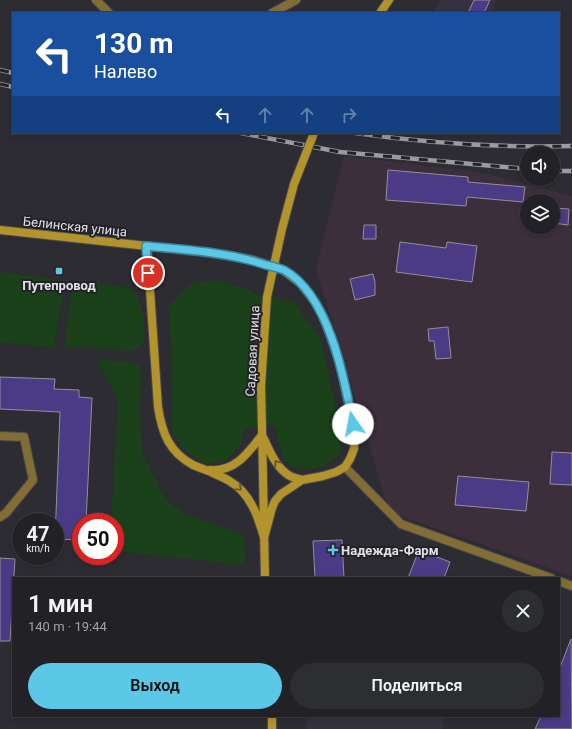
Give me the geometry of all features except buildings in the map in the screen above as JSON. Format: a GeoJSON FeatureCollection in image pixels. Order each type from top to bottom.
{"type":"FeatureCollection","features":[{"type":"Feature","properties":{"kind":"main road"},"geometry":{"type":"LineString","coordinates":[[381,12],[389,0]]}},
{"type":"Feature","properties":{"kind":"main road","name":"Садовая улица"},"geometry":{"type":"LineString","coordinates":[[265,577],[261,386],[267,297],[282,229],[294,184],[314,134]]}},
{"type":"Feature","properties":{"kind":"main road","name":"Белинская улица"},"geometry":{"type":"LineString","coordinates":[[0,230],[211,253],[254,260],[283,270],[300,283],[315,302],[324,318],[339,361],[355,433],[354,449],[345,467]]}},
{"type":"Feature","properties":{"kind":"main road"},"geometry":{"type":"LineString","coordinates":[[146,246],[161,422],[165,437],[179,455],[194,465],[226,479],[242,490],[252,503],[264,538]]}},
{"type":"Feature","properties":{"kind":"main road"},"geometry":{"type":"LineString","coordinates":[[205,470],[225,469],[235,464],[251,450],[262,430]]}},
{"type":"Feature","properties":{"kind":"main road"},"geometry":{"type":"LineString","coordinates":[[262,430],[273,458],[282,470],[290,476],[302,480]]}},
{"type":"Feature","properties":{"kind":"main road"},"geometry":{"type":"LineString","coordinates":[[264,538],[269,516],[275,501],[281,494],[302,480],[323,476],[336,472],[345,467]]}},
{"type":"Feature","properties":{"kind":"main road"},"geometry":{"type":"LineString","coordinates":[[272,717],[272,729]]}},
{"type":"Feature","properties":{"kind":"street"},"geometry":{"type":"LineString","coordinates":[[96,0],[108,12]]}},
{"type":"Feature","properties":{"kind":"street"},"geometry":{"type":"LineString","coordinates":[[274,12],[296,0]]}},
{"type":"Feature","properties":{"kind":"street"},"geometry":{"type":"LineString","coordinates":[[0,436],[24,437],[33,480],[6,513],[0,517]]}},
{"type":"Feature","properties":{"kind":"street"},"geometry":{"type":"LineString","coordinates":[[345,467],[401,524],[548,577]]}},
{"type":"Feature","properties":{"kind":"street"},"geometry":{"type":"LineString","coordinates":[[560,581],[572,586]]}},
{"type":"Feature","properties":{"kind":"shaded area"},"geometry":{"type":"Polygon","coordinates":[[[440,0],[497,0],[491,12],[432,12],[440,0]]]}},
{"type":"Feature","properties":{"kind":"shaded area"},"geometry":{"type":"Polygon","coordinates":[[[344,156],[480,172],[520,182],[520,186],[534,186],[572,196],[572,576],[389,512],[316,269],[344,156]]]}},
{"type":"Feature","properties":{"kind":"shaded area"},"geometry":{"type":"Polygon","coordinates":[[[306,717],[444,717],[442,729],[307,729],[306,717]]]}},
{"type":"Feature","properties":{"kind":"green space"},"geometry":{"type":"Polygon","coordinates":[[[0,272],[65,281],[54,348],[0,342],[0,272]]]}},
{"type":"Feature","properties":{"kind":"green space"},"geometry":{"type":"Polygon","coordinates":[[[216,280],[248,289],[257,295],[294,302],[321,340],[342,436],[340,454],[322,468],[296,469],[284,460],[275,426],[245,428],[241,444],[226,461],[205,464],[183,449],[172,431],[172,353],[168,307],[191,284],[216,280]]]}},
{"type":"Feature","properties":{"kind":"green space"},"geometry":{"type":"Polygon","coordinates":[[[73,281],[125,287],[135,291],[144,315],[144,341],[137,350],[64,347],[73,281]]]}},
{"type":"Feature","properties":{"kind":"green space"},"geometry":{"type":"Polygon","coordinates":[[[96,358],[141,365],[140,417],[142,452],[156,481],[166,500],[187,515],[243,534],[246,565],[124,552],[124,513],[112,513],[118,401],[96,358]]]}},
{"type":"Feature","properties":{"kind":"railway"},"geometry":{"type":"LineString","coordinates":[[0,70],[12,73]]}},
{"type":"Feature","properties":{"kind":"railway"},"geometry":{"type":"LineString","coordinates":[[0,84],[12,87]]}},
{"type":"Feature","properties":{"kind":"railway"},"geometry":{"type":"LineString","coordinates":[[246,134],[340,152],[520,168]]}},
{"type":"Feature","properties":{"kind":"railway"},"geometry":{"type":"LineString","coordinates":[[363,134],[409,140],[464,144],[572,146]]}},
{"type":"Feature","properties":{"kind":"railway"},"geometry":{"type":"LineString","coordinates":[[560,171],[572,171]]}},
{"type":"Feature","properties":{"kind":"place","name":"Путепровод"},"geometry":{"type":"Point","coordinates":[59,271]}},
{"type":"Feature","properties":{"kind":"place","name":"Надежда-Фарм"},"geometry":{"type":"Point","coordinates":[333,550]}},
{"type":"Feature","properties":{"kind":"route"},"geometry":{"type":"LineString","coordinates":[[148,273],[146,246],[211,253],[254,260],[283,270],[300,283],[315,302],[324,318],[339,361],[353,424]]}}]}
